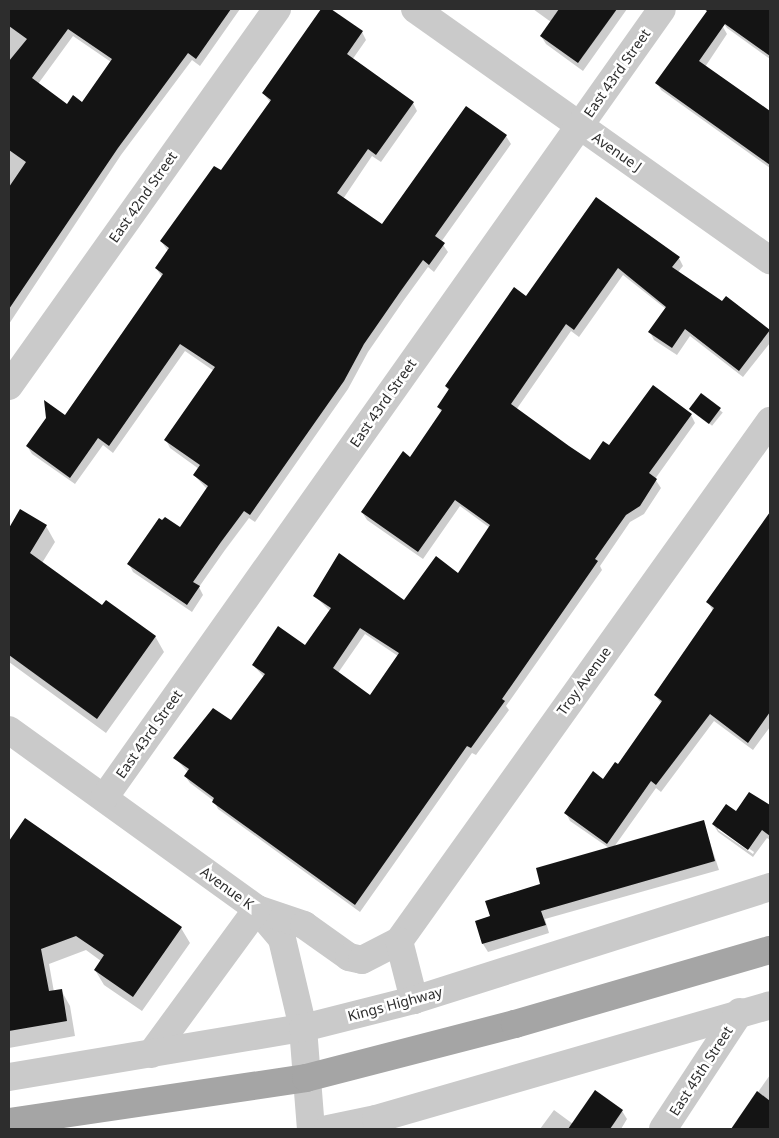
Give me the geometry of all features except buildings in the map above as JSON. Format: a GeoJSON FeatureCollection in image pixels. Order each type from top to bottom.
{"type":"FeatureCollection","features":[{"type":"Feature","properties":{"kind":"main road"},"geometry":{"type":"LineString","coordinates":[[9,1122],[306,1078],[515,1024],[770,950]]}},
{"type":"Feature","properties":{"kind":"street","name":"East 42nd Street"},"geometry":{"type":"LineString","coordinates":[[9,386],[277,9]]}},
{"type":"Feature","properties":{"kind":"street","name":"Avenue J"},"geometry":{"type":"LineString","coordinates":[[414,9],[770,260]]}},
{"type":"Feature","properties":{"kind":"street","name":"East 43rd Street"},"geometry":{"type":"LineString","coordinates":[[104,798],[662,9]]}},
{"type":"Feature","properties":{"kind":"street","name":"Troy Avenue"},"geometry":{"type":"LineString","coordinates":[[399,941],[770,422]]}},
{"type":"Feature","properties":{"kind":"street","name":"Avenue K"},"geometry":{"type":"LineString","coordinates":[[9,730],[257,909],[282,939],[303,1028],[311,1129]]}},
{"type":"Feature","properties":{"kind":"street","name":"Kings Highway"},"geometry":{"type":"LineString","coordinates":[[9,1077],[303,1028],[414,1000],[770,887]]}},
{"type":"Feature","properties":{"kind":"street"},"geometry":{"type":"LineString","coordinates":[[151,1054],[257,909],[304,925],[349,957],[362,960],[399,941],[414,1000]]}},
{"type":"Feature","properties":{"kind":"street"},"geometry":{"type":"LineString","coordinates":[[328,1129],[376,1119],[740,1012],[770,1005]]}},
{"type":"Feature","properties":{"kind":"street","name":"East 45th Street"},"geometry":{"type":"LineString","coordinates":[[663,1129],[740,1012]]}}]}
